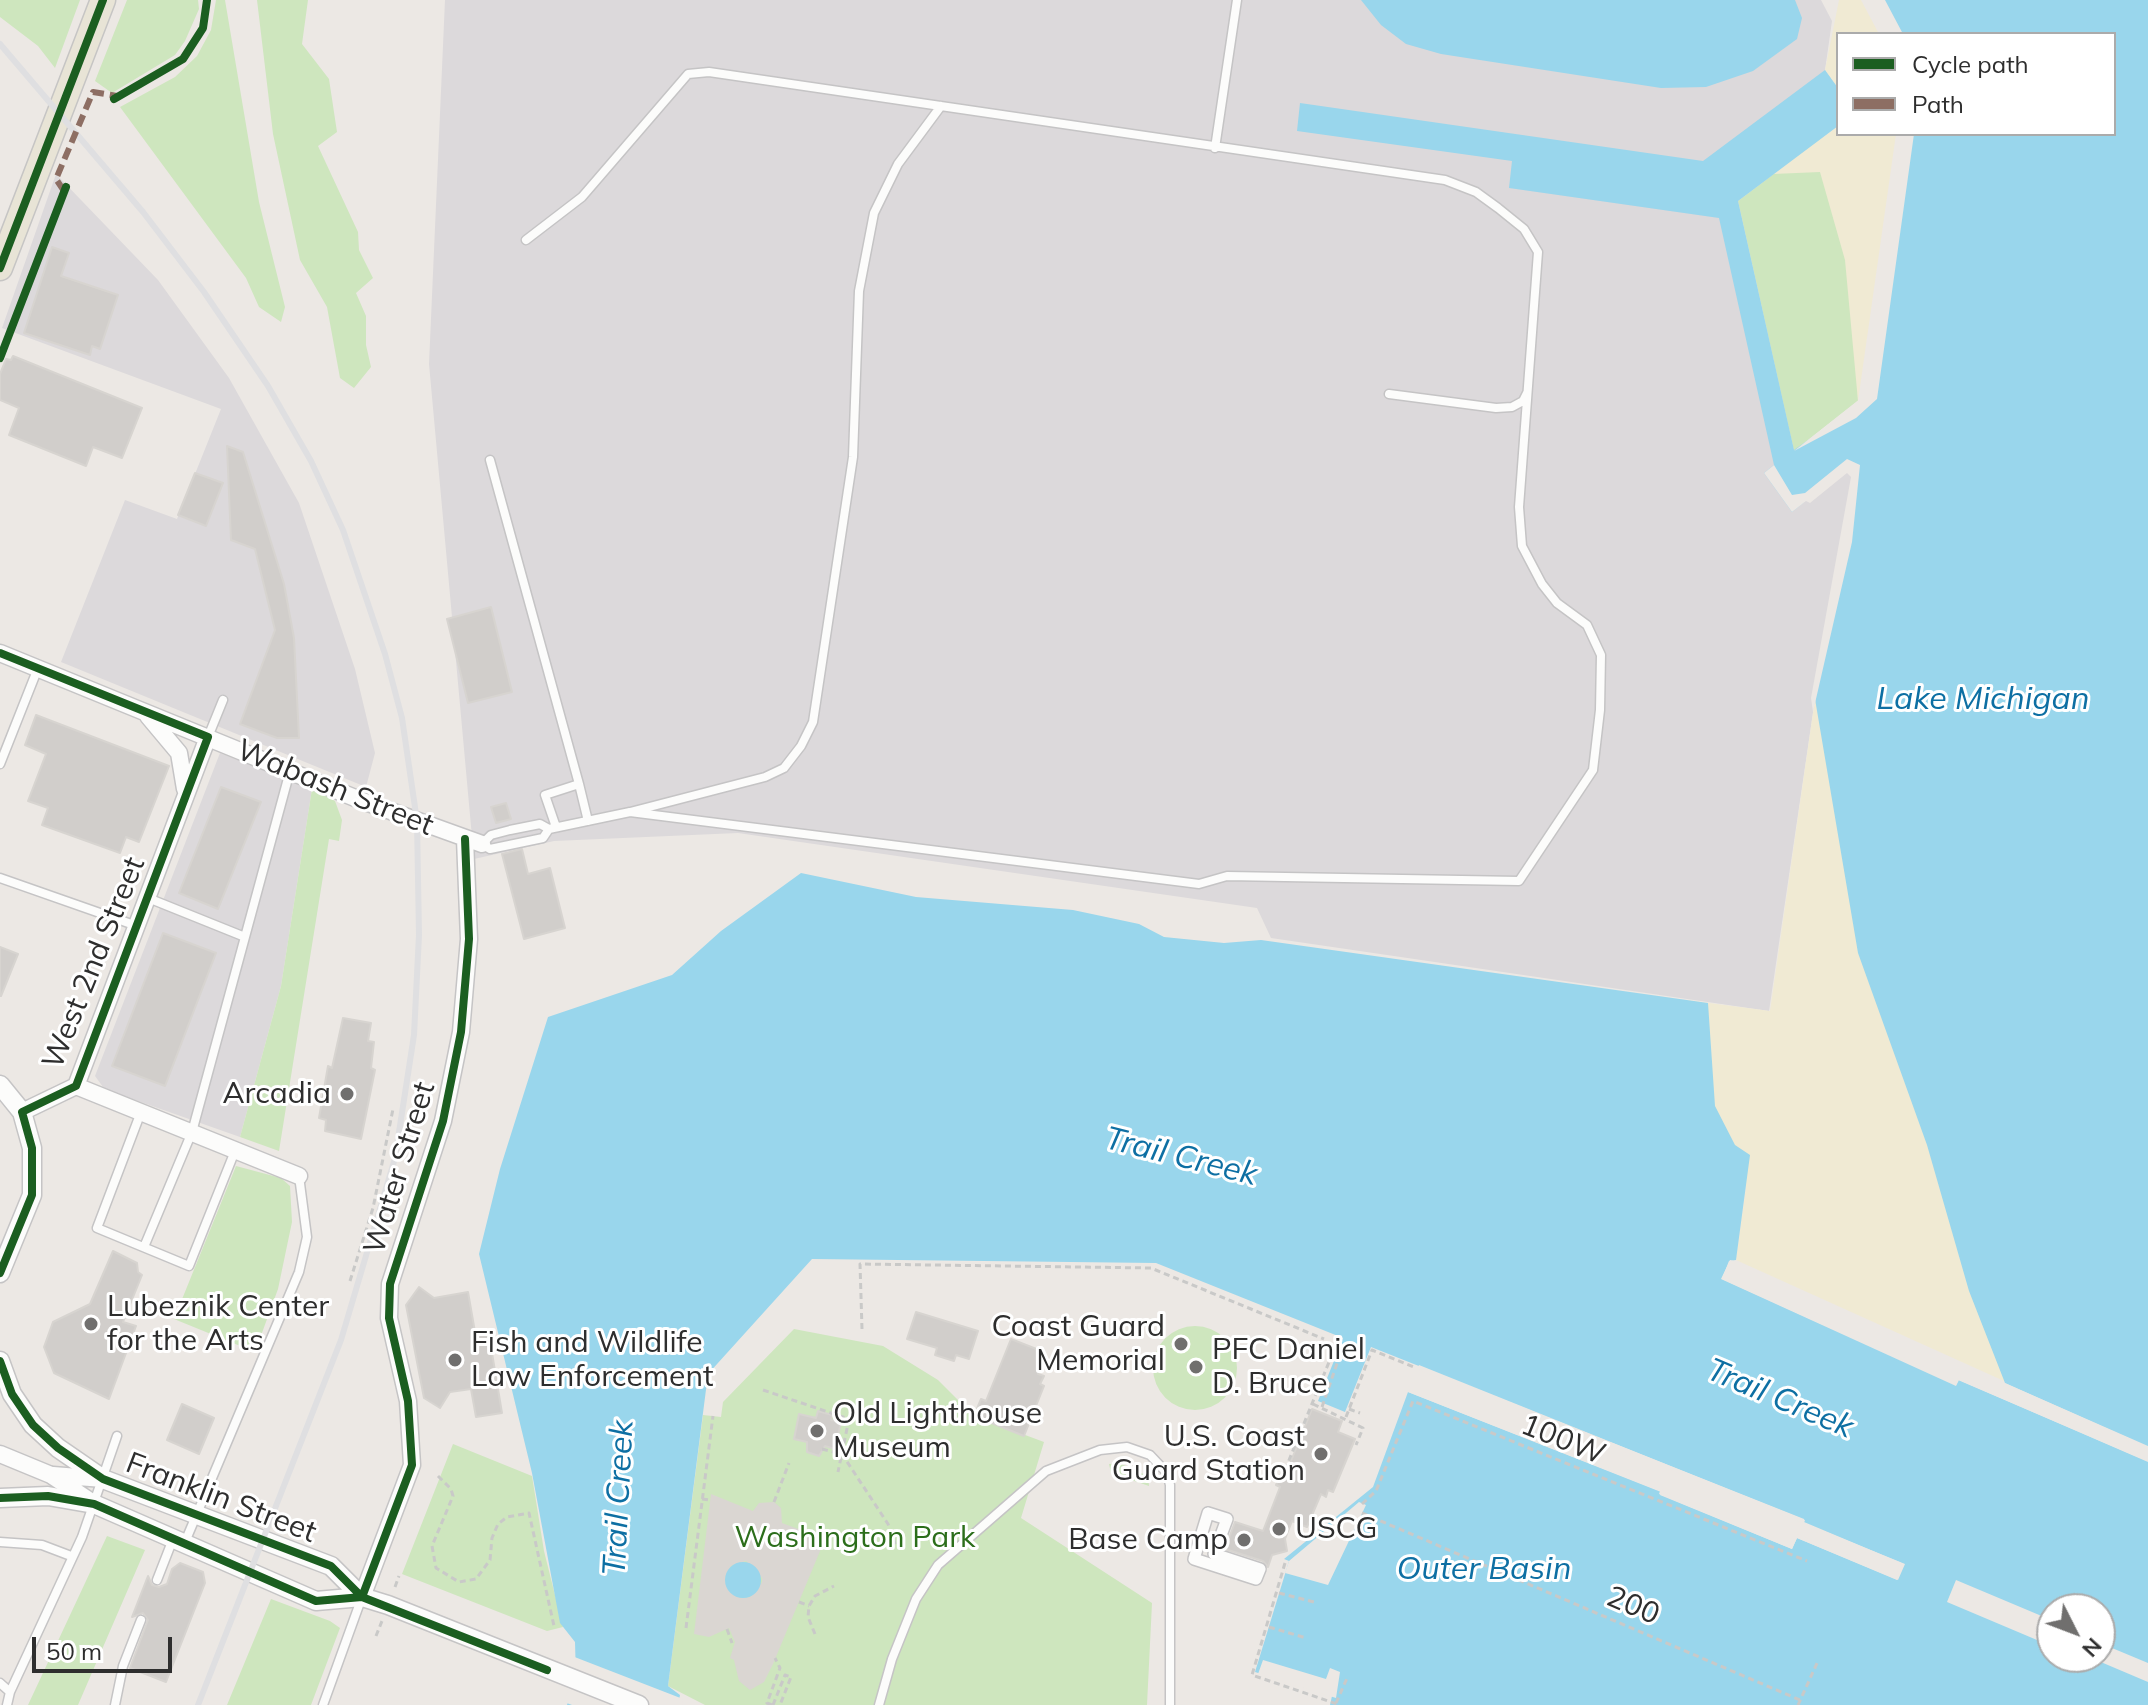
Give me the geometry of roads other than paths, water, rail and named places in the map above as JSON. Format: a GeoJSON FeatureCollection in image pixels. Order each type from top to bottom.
{"type":"FeatureCollection","features":[{"type":"Feature","properties":{"kind":"main road"},"geometry":{"type":"LineString","coordinates":[[0,268],[103,0]]}},
{"type":"Feature","properties":{"kind":"street","name":"Wabash Street"},"geometry":{"type":"LineString","coordinates":[[0,653],[290,771],[482,844]]}},
{"type":"Feature","properties":{"kind":"street","name":"Wabash Street"},"geometry":{"type":"LineString","coordinates":[[145,712],[179,753],[185,794]]}},
{"type":"Feature","properties":{"kind":"street","name":"West 2nd Street"},"geometry":{"type":"LineString","coordinates":[[22,1112],[76,1086],[208,737]]}},
{"type":"Feature","properties":{"kind":"street","name":"Water Street"},"geometry":{"type":"LineString","coordinates":[[362,1597],[412,1465],[408,1401],[389,1318],[390,1284],[443,1121],[461,1032],[469,939],[465,839]]}},
{"type":"Feature","properties":{"kind":"street"},"geometry":{"type":"LineString","coordinates":[[0,1085],[22,1112],[32,1148],[32,1195],[0,1273]]}},
{"type":"Feature","properties":{"kind":"street"},"geometry":{"type":"LineString","coordinates":[[76,1086],[299,1176]]}},
{"type":"Feature","properties":{"kind":"street","name":"Franklin Street"},"geometry":{"type":"LineString","coordinates":[[0,1361],[14,1398],[33,1425],[58,1448],[103,1479],[331,1566],[362,1597],[639,1705]]}},
{"type":"Feature","properties":{"kind":"street"},"geometry":{"type":"LineString","coordinates":[[0,1454],[51,1475],[94,1504]]}},
{"type":"Feature","properties":{"kind":"street"},"geometry":{"type":"LineString","coordinates":[[51,1475],[103,1479]]}},
{"type":"Feature","properties":{"kind":"street","name":"Franklin Street"},"geometry":{"type":"LineString","coordinates":[[0,1498],[48,1496],[94,1504],[316,1601],[362,1597]]}},
{"type":"Feature","properties":{"kind":"street"},"geometry":{"type":"LineString","coordinates":[[1208,1513],[1227,1519],[1214,1554],[1260,1569],[1256,1579],[1194,1559],[1208,1513]]}},
{"type":"Feature","properties":{"kind":"lane"},"geometry":{"type":"LineString","coordinates":[[1215,148],[1237,0]]}},
{"type":"Feature","properties":{"kind":"lane"},"geometry":{"type":"LineString","coordinates":[[526,240],[582,197],[688,74],[709,72],[1445,180],[1476,192],[1498,208],[1524,229],[1538,252],[1519,507],[1522,546],[1542,584],[1557,603],[1587,625],[1601,655],[1593,770],[1519,881],[1227,876],[1199,884],[630,812]]}},
{"type":"Feature","properties":{"kind":"lane"},"geometry":{"type":"LineString","coordinates":[[552,828],[543,838],[490,849],[482,844],[491,835],[510,830],[540,824],[552,828],[588,821],[752,781],[784,768],[801,746],[813,722],[853,457],[859,291],[874,213],[898,164],[941,106]]}},
{"type":"Feature","properties":{"kind":"lane"},"geometry":{"type":"LineString","coordinates":[[1389,394],[1496,408],[1512,407],[1523,401],[1528,392]]}},
{"type":"Feature","properties":{"kind":"lane"},"geometry":{"type":"LineString","coordinates":[[490,460],[588,821]]}},
{"type":"Feature","properties":{"kind":"lane"},"geometry":{"type":"LineString","coordinates":[[0,764],[38,668]]}},
{"type":"Feature","properties":{"kind":"lane"},"geometry":{"type":"LineString","coordinates":[[208,737],[223,700]]}},
{"type":"Feature","properties":{"kind":"lane"},"geometry":{"type":"LineString","coordinates":[[144,1247],[192,1132],[290,771]]}},
{"type":"Feature","properties":{"kind":"lane"},"geometry":{"type":"LineString","coordinates":[[552,828],[545,795],[579,784]]}},
{"type":"Feature","properties":{"kind":"lane"},"geometry":{"type":"LineString","coordinates":[[0,878],[137,926]]}},
{"type":"Feature","properties":{"kind":"lane"},"geometry":{"type":"LineString","coordinates":[[148,898],[245,937]]}},
{"type":"Feature","properties":{"kind":"lane"},"geometry":{"type":"LineString","coordinates":[[141,1112],[97,1228],[189,1266],[235,1150]]}},
{"type":"Feature","properties":{"kind":"lane"},"geometry":{"type":"LineString","coordinates":[[157,1580],[197,1515],[299,1272],[307,1237],[299,1176]]}},
{"type":"Feature","properties":{"kind":"lane"},"geometry":{"type":"LineString","coordinates":[[7,1705],[10,1692],[94,1504],[117,1436]]}},
{"type":"Feature","properties":{"kind":"lane"},"geometry":{"type":"LineString","coordinates":[[879,1705],[892,1659],[916,1599],[938,1565],[1046,1471],[1100,1450],[1127,1447],[1150,1455],[1167,1473],[1170,1485],[1170,1705]]}},
{"type":"Feature","properties":{"kind":"lane"},"geometry":{"type":"LineString","coordinates":[[0,1542],[42,1545],[71,1556]]}},
{"type":"Feature","properties":{"kind":"lane"},"geometry":{"type":"LineString","coordinates":[[323,1705],[362,1597]]}},
{"type":"Feature","properties":{"kind":"lane"},"geometry":{"type":"LineString","coordinates":[[115,1705],[123,1666],[141,1620]]}},
{"type":"Feature","properties":{"kind":"lane"},"geometry":{"type":"LineString","coordinates":[[0,1683],[10,1692]]}},
{"type":"Feature","properties":{"kind":"water"},"geometry":{"type":"Polygon","coordinates":[[[1361,0],[1795,0],[1802,18],[1797,39],[1753,71],[1706,87],[1661,88],[1441,54],[1406,44],[1381,25],[1361,0]]]}},
{"type":"Feature","properties":{"kind":"water"},"geometry":{"type":"Polygon","coordinates":[[[1874,0],[2148,0],[2148,1705],[1330,1705],[1332,1696],[1255,1672],[1289,1561],[1284,1559],[1373,1487],[1408,1392],[1661,1492],[1660,1495],[1792,1549],[1797,1538],[1897,1580],[1904,1564],[1804,1522],[1804,1519],[1371,1347],[1345,1412],[1318,1401],[1343,1338],[1156,1263],[812,1259],[708,1374],[668,1686],[680,1695],[678,1705],[567,1705],[576,1678],[575,1642],[560,1623],[532,1473],[479,1254],[500,1169],[548,1017],[672,975],[721,931],[801,873],[916,897],[1073,910],[1139,924],[1164,937],[1224,943],[1261,940],[1708,1003],[1715,1106],[1735,1145],[1750,1155],[1736,1260],[1729,1261],[1722,1279],[1956,1385],[1958,1380],[2140,1458],[2144,1445],[2005,1383],[1969,1291],[1927,1145],[1858,953],[1815,699],[1855,476],[1847,467],[1792,512],[1764,473],[1774,465],[1719,218],[1509,188],[1512,161],[1297,131],[1300,103],[1703,161],[1825,70],[1836,85],[1836,128],[1738,201],[1794,450],[1865,400],[1907,136],[2116,136],[2116,32],[1891,32],[1874,0]]]}},
{"type":"Feature","properties":{"kind":"water"},"geometry":{"type":"Polygon","coordinates":[[[743,1562],[756,1567],[761,1580],[756,1593],[743,1598],[730,1593],[725,1580],[730,1567],[743,1562]]]}},
{"type":"Feature","properties":{"kind":"railway"},"geometry":{"type":"LineString","coordinates":[[0,44],[143,212],[204,292],[268,386],[311,461],[343,530],[385,654],[402,718],[417,821],[419,935],[414,1035],[395,1158],[341,1340],[198,1705]]}},
{"type":"Feature","properties":{"kind":"place","name":"Arcadia"},"geometry":{"type":"Point","coordinates":[347,1094]}},
{"type":"Feature","properties":{"kind":"place","name":"Lubeznik Center for the Arts"},"geometry":{"type":"Point","coordinates":[91,1324]}},
{"type":"Feature","properties":{"kind":"place","name":"Coast Guard Memorial"},"geometry":{"type":"Point","coordinates":[1181,1344]}},
{"type":"Feature","properties":{"kind":"place","name":"Fish and Wildlife Law Enforcement"},"geometry":{"type":"Point","coordinates":[455,1360]}},
{"type":"Feature","properties":{"kind":"place","name":"PFC Daniel D. Bruce"},"geometry":{"type":"Point","coordinates":[1196,1367]}},
{"type":"Feature","properties":{"kind":"place","name":"Old Lighthouse Museum"},"geometry":{"type":"Point","coordinates":[817,1431]}},
{"type":"Feature","properties":{"kind":"place","name":"U.S. Coast Guard Station"},"geometry":{"type":"Point","coordinates":[1321,1454]}},
{"type":"Feature","properties":{"kind":"place","name":"USCG"},"geometry":{"type":"Point","coordinates":[1279,1529]}},
{"type":"Feature","properties":{"kind":"place","name":"Base Camp"},"geometry":{"type":"Point","coordinates":[1244,1540]}},
{"type":"Feature","properties":{"kind":"water label","name":"Lake Michigan"},"geometry":{"type":"Point","coordinates":[1983,699]}},
{"type":"Feature","properties":{"kind":"water label","name":"Trail Creek"},"geometry":{"type":"Point","coordinates":[1181,1157]}},
{"type":"Feature","properties":{"kind":"water label","name":"Trail Creek"},"geometry":{"type":"Point","coordinates":[1780,1399]}},
{"type":"Feature","properties":{"kind":"water label","name":"Trail Creek"},"geometry":{"type":"Point","coordinates":[619,1498]}},
{"type":"Feature","properties":{"kind":"water label","name":"Outer Basin"},"geometry":{"type":"Point","coordinates":[1484,1569]}},
{"type":"Feature","properties":{"kind":"park label","name":"Washington Park"},"geometry":{"type":"Point","coordinates":[855,1538]}}]}
